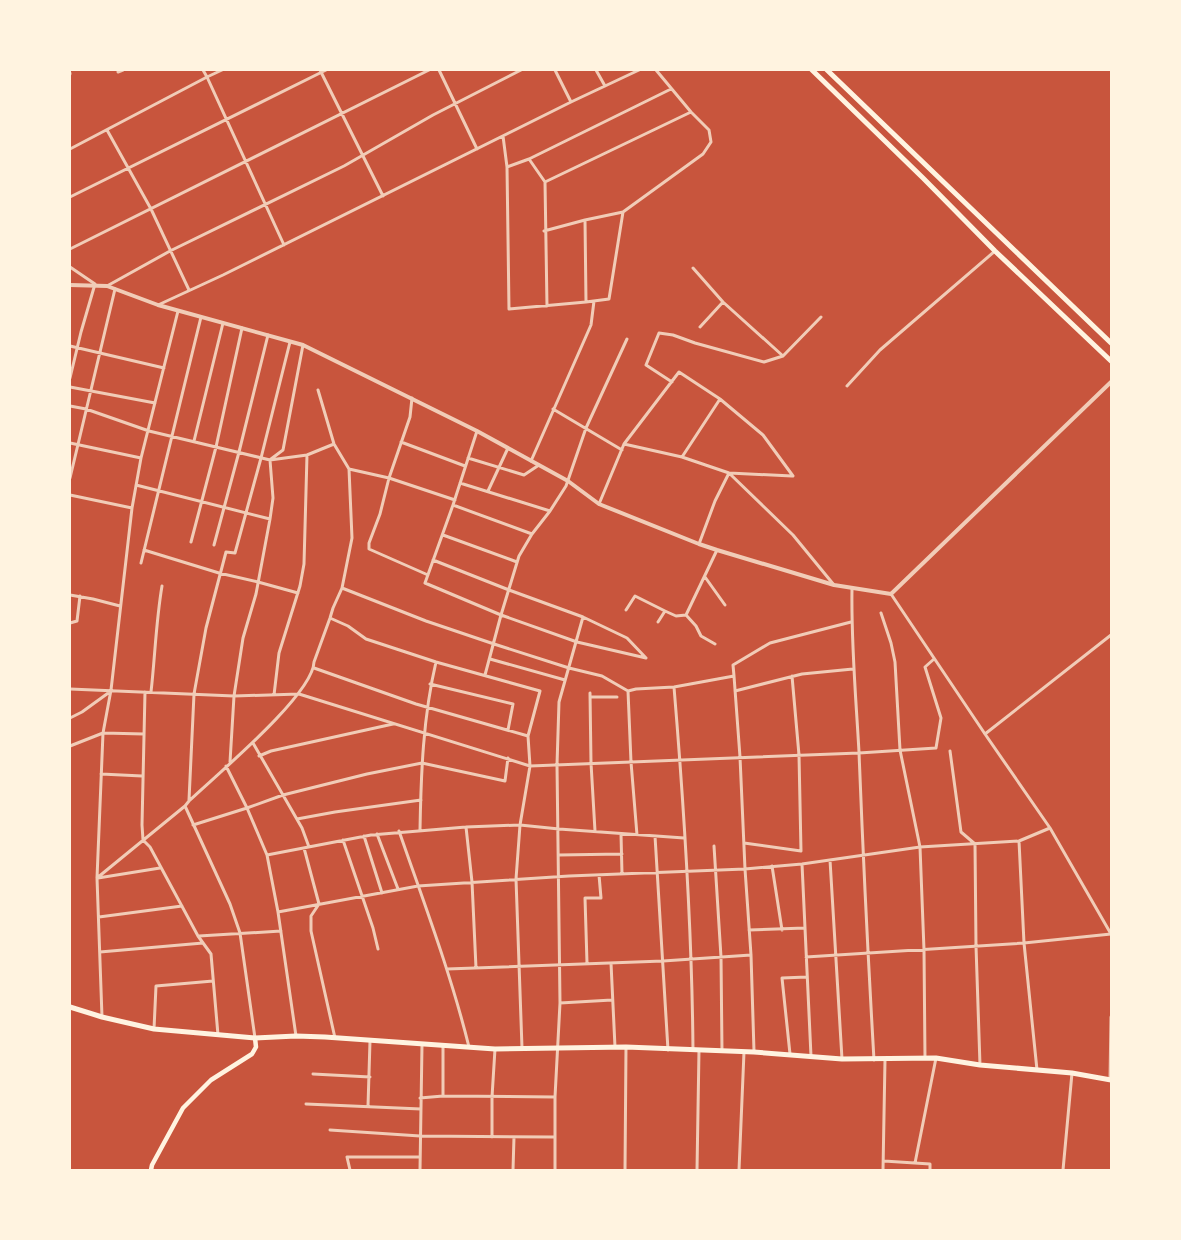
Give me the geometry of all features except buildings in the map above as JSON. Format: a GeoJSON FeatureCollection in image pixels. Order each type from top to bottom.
{"type":"FeatureCollection","features":[{"type":"Feature","properties":{"kind":"main road"},"geometry":{"type":"LineString","coordinates":[[812,70],[924,178],[995,251],[1111,361]]}},
{"type":"Feature","properties":{"kind":"main road"},"geometry":{"type":"LineString","coordinates":[[827,70],[1111,343]]}},
{"type":"Feature","properties":{"kind":"main road"},"geometry":{"type":"LineString","coordinates":[[70,1007],[102,1017],[154,1029],[255,1038],[296,1036],[494,1050],[626,1047],[754,1052],[842,1060],[936,1058],[980,1065],[1072,1073],[1110,1080]]}},
{"type":"Feature","properties":{"kind":"main road"},"geometry":{"type":"LineString","coordinates":[[150,1170],[183,1108],[211,1080],[252,1054],[256,1047],[255,1038]]}},
{"type":"Feature","properties":{"kind":"street"},"geometry":{"type":"LineString","coordinates":[[118,72],[123,70]]}},
{"type":"Feature","properties":{"kind":"street"},"geometry":{"type":"LineString","coordinates":[[203,70],[284,245]]}},
{"type":"Feature","properties":{"kind":"street"},"geometry":{"type":"LineString","coordinates":[[70,149],[222,70]]}},
{"type":"Feature","properties":{"kind":"street"},"geometry":{"type":"LineString","coordinates":[[70,197],[129,169],[320,71],[326,70]]}},
{"type":"Feature","properties":{"kind":"street"},"geometry":{"type":"LineString","coordinates":[[70,249],[429,70]]}},
{"type":"Feature","properties":{"kind":"street"},"geometry":{"type":"LineString","coordinates":[[438,70],[477,149]]}},
{"type":"Feature","properties":{"kind":"street"},"geometry":{"type":"LineString","coordinates":[[107,286],[170,251],[344,166],[455,103],[521,70]]}},
{"type":"Feature","properties":{"kind":"street"},"geometry":{"type":"LineString","coordinates":[[555,70],[571,102]]}},
{"type":"Feature","properties":{"kind":"street"},"geometry":{"type":"LineString","coordinates":[[596,70],[605,86]]}},
{"type":"Feature","properties":{"kind":"street"},"geometry":{"type":"LineString","coordinates":[[158,305],[639,70]]}},
{"type":"Feature","properties":{"kind":"street"},"geometry":{"type":"LineString","coordinates":[[544,231],[623,212],[703,154],[711,142],[709,130],[691,112],[656,70]]}},
{"type":"Feature","properties":{"kind":"street"},"geometry":{"type":"LineString","coordinates":[[320,71],[383,196]]}},
{"type":"Feature","properties":{"kind":"street"},"geometry":{"type":"LineString","coordinates":[[507,167],[529,159],[671,89]]}},
{"type":"Feature","properties":{"kind":"street"},"geometry":{"type":"LineString","coordinates":[[544,182],[691,112]]}},
{"type":"Feature","properties":{"kind":"street"},"geometry":{"type":"LineString","coordinates":[[107,130],[151,209],[189,290]]}},
{"type":"Feature","properties":{"kind":"street"},"geometry":{"type":"LineString","coordinates":[[503,136],[507,167],[509,308],[609,299],[623,212]]}},
{"type":"Feature","properties":{"kind":"street"},"geometry":{"type":"LineString","coordinates":[[529,159],[544,182],[547,306]]}},
{"type":"Feature","properties":{"kind":"street"},"geometry":{"type":"LineString","coordinates":[[585,220],[586,302]]}},
{"type":"Feature","properties":{"kind":"street"},"geometry":{"type":"LineString","coordinates":[[847,386],[880,350],[995,251]]}},
{"type":"Feature","properties":{"kind":"street"},"geometry":{"type":"LineString","coordinates":[[70,267],[95,284]]}},
{"type":"Feature","properties":{"kind":"street"},"geometry":{"type":"LineString","coordinates":[[693,268],[723,302],[783,356]]}},
{"type":"Feature","properties":{"kind":"street"},"geometry":{"type":"LineString","coordinates":[[70,378],[95,284]]}},
{"type":"Feature","properties":{"kind":"street"},"geometry":{"type":"LineString","coordinates":[[70,285],[95,284],[107,286],[158,305],[303,345],[477,430],[568,481],[599,504],[717,550],[834,586],[891,594],[1050,828],[1111,934],[1024,943],[806,957]]}},
{"type":"Feature","properties":{"kind":"street"},"geometry":{"type":"LineString","coordinates":[[70,478],[115,289]]}},
{"type":"Feature","properties":{"kind":"street"},"geometry":{"type":"LineString","coordinates":[[531,460],[591,326],[594,301]]}},
{"type":"Feature","properties":{"kind":"street"},"geometry":{"type":"LineString","coordinates":[[700,327],[723,302]]}},
{"type":"Feature","properties":{"kind":"street"},"geometry":{"type":"LineString","coordinates":[[102,1017],[97,878],[103,733],[111,690],[136,485],[178,310]]}},
{"type":"Feature","properties":{"kind":"street"},"geometry":{"type":"LineString","coordinates":[[141,563],[201,317]]}},
{"type":"Feature","properties":{"kind":"street"},"geometry":{"type":"LineString","coordinates":[[672,382],[646,365],[659,333],[672,335],[764,362],[783,356],[821,317]]}},
{"type":"Feature","properties":{"kind":"street"},"geometry":{"type":"LineString","coordinates":[[194,442],[223,323]]}},
{"type":"Feature","properties":{"kind":"street"},"geometry":{"type":"LineString","coordinates":[[191,542],[216,447],[242,328]]}},
{"type":"Feature","properties":{"kind":"street"},"geometry":{"type":"LineString","coordinates":[[214,545],[268,336]]}},
{"type":"Feature","properties":{"kind":"street"},"geometry":{"type":"LineString","coordinates":[[485,675],[519,556],[532,534],[561,495],[568,481],[586,428],[627,340]]}},
{"type":"Feature","properties":{"kind":"street"},"geometry":{"type":"LineString","coordinates":[[189,801],[194,694],[206,628],[226,552],[235,553],[290,342]]}},
{"type":"Feature","properties":{"kind":"street"},"geometry":{"type":"LineString","coordinates":[[270,460],[284,450],[303,345]]}},
{"type":"Feature","properties":{"kind":"street"},"geometry":{"type":"LineString","coordinates":[[70,346],[164,368]]}},
{"type":"Feature","properties":{"kind":"street"},"geometry":{"type":"LineString","coordinates":[[599,504],[624,444],[679,372],[720,399],[764,435],[793,476],[729,473],[682,457],[624,444]]}},
{"type":"Feature","properties":{"kind":"street"},"geometry":{"type":"LineString","coordinates":[[891,594],[1111,382]]}},
{"type":"Feature","properties":{"kind":"street"},"geometry":{"type":"LineString","coordinates":[[70,387],[155,403]]}},
{"type":"Feature","properties":{"kind":"street"},"geometry":{"type":"LineString","coordinates":[[97,878],[185,806],[252,743],[299,694],[314,668],[314,662],[332,608],[342,588],[352,538],[349,469],[334,444],[318,390]]}},
{"type":"Feature","properties":{"kind":"street"},"geometry":{"type":"LineString","coordinates":[[412,398],[410,417],[389,478],[380,514],[369,543],[369,550],[428,575]]}},
{"type":"Feature","properties":{"kind":"street"},"geometry":{"type":"LineString","coordinates":[[682,457],[720,399]]}},
{"type":"Feature","properties":{"kind":"street"},"geometry":{"type":"LineString","coordinates":[[70,406],[86,409],[149,431],[270,460],[307,455],[334,444]]}},
{"type":"Feature","properties":{"kind":"street"},"geometry":{"type":"LineString","coordinates":[[553,409],[622,450]]}},
{"type":"Feature","properties":{"kind":"street"},"geometry":{"type":"LineString","coordinates":[[434,560],[583,618],[627,638],[646,658],[577,642],[501,615],[425,583],[453,506],[477,430]]}},
{"type":"Feature","properties":{"kind":"street"},"geometry":{"type":"LineString","coordinates":[[401,442],[465,466]]}},
{"type":"Feature","properties":{"kind":"street"},"geometry":{"type":"LineString","coordinates":[[70,443],[141,458]]}},
{"type":"Feature","properties":{"kind":"street"},"geometry":{"type":"LineString","coordinates":[[488,492],[508,448]]}},
{"type":"Feature","properties":{"kind":"street"},"geometry":{"type":"LineString","coordinates":[[274,695],[279,652],[298,593],[304,564],[307,455]]}},
{"type":"Feature","properties":{"kind":"street"},"geometry":{"type":"LineString","coordinates":[[468,458],[524,475],[540,465]]}},
{"type":"Feature","properties":{"kind":"street"},"geometry":{"type":"LineString","coordinates":[[270,460],[273,498],[258,582],[243,638],[234,696],[228,764],[267,856],[278,912],[296,1036]]}},
{"type":"Feature","properties":{"kind":"street"},"geometry":{"type":"LineString","coordinates":[[349,469],[389,478],[455,500]]}},
{"type":"Feature","properties":{"kind":"street"},"geometry":{"type":"LineString","coordinates":[[699,544],[715,501],[729,473]]}},
{"type":"Feature","properties":{"kind":"street"},"geometry":{"type":"LineString","coordinates":[[729,473],[793,535],[834,586]]}},
{"type":"Feature","properties":{"kind":"street"},"geometry":{"type":"LineString","coordinates":[[460,483],[550,511]]}},
{"type":"Feature","properties":{"kind":"street"},"geometry":{"type":"LineString","coordinates":[[136,485],[270,519]]}},
{"type":"Feature","properties":{"kind":"street"},"geometry":{"type":"LineString","coordinates":[[70,495],[132,508]]}},
{"type":"Feature","properties":{"kind":"street"},"geometry":{"type":"LineString","coordinates":[[453,506],[532,534]]}},
{"type":"Feature","properties":{"kind":"street"},"geometry":{"type":"LineString","coordinates":[[443,535],[517,562]]}},
{"type":"Feature","properties":{"kind":"street"},"geometry":{"type":"LineString","coordinates":[[144,550],[219,573],[298,593]]}},
{"type":"Feature","properties":{"kind":"street"},"geometry":{"type":"LineString","coordinates":[[686,616],[717,550]]}},
{"type":"Feature","properties":{"kind":"street"},"geometry":{"type":"LineString","coordinates":[[704,577],[725,605]]}},
{"type":"Feature","properties":{"kind":"street"},"geometry":{"type":"LineString","coordinates":[[151,692],[156,619],[162,586]]}},
{"type":"Feature","properties":{"kind":"street"},"geometry":{"type":"LineString","coordinates":[[342,588],[426,621],[569,668],[602,676],[628,691],[674,687],[734,676]]}},
{"type":"Feature","properties":{"kind":"street"},"geometry":{"type":"LineString","coordinates":[[852,589],[853,669],[874,1060]]}},
{"type":"Feature","properties":{"kind":"street"},"geometry":{"type":"LineString","coordinates":[[70,595],[120,606]]}},
{"type":"Feature","properties":{"kind":"street"},"geometry":{"type":"LineString","coordinates":[[70,623],[77,621],[80,596]]}},
{"type":"Feature","properties":{"kind":"street"},"geometry":{"type":"LineString","coordinates":[[626,610],[635,596],[665,612],[676,616],[686,616],[696,626],[701,636],[714,644]]}},
{"type":"Feature","properties":{"kind":"street"},"geometry":{"type":"LineString","coordinates":[[658,622],[665,612]]}},
{"type":"Feature","properties":{"kind":"street"},"geometry":{"type":"LineString","coordinates":[[881,613],[895,662],[900,750],[920,848],[924,950],[925,1058]]}},
{"type":"Feature","properties":{"kind":"street"},"geometry":{"type":"LineString","coordinates":[[330,618],[348,626],[366,639],[436,662],[540,691],[528,736],[530,766],[520,825],[516,879],[522,1049]]}},
{"type":"Feature","properties":{"kind":"street"},"geometry":{"type":"LineString","coordinates":[[554,1170],[555,1097],[560,1003],[557,765],[559,702],[583,618]]}},
{"type":"Feature","properties":{"kind":"street"},"geometry":{"type":"LineString","coordinates":[[754,1052],[752,955],[744,868],[740,757],[733,665],[770,643],[851,622]]}},
{"type":"Feature","properties":{"kind":"street"},"geometry":{"type":"LineString","coordinates":[[985,734],[1111,635]]}},
{"type":"Feature","properties":{"kind":"street"},"geometry":{"type":"LineString","coordinates":[[490,659],[565,680]]}},
{"type":"Feature","properties":{"kind":"street"},"geometry":{"type":"LineString","coordinates":[[70,689],[234,696],[299,694],[530,766],[936,748],[941,718],[925,667],[934,659]]}},
{"type":"Feature","properties":{"kind":"street"},"geometry":{"type":"LineString","coordinates":[[420,830],[424,733],[430,684],[436,662]]}},
{"type":"Feature","properties":{"kind":"street"},"geometry":{"type":"LineString","coordinates":[[314,668],[428,707],[528,736]]}},
{"type":"Feature","properties":{"kind":"street"},"geometry":{"type":"LineString","coordinates":[[735,691],[792,676],[853,669]]}},
{"type":"Feature","properties":{"kind":"street"},"geometry":{"type":"LineString","coordinates":[[744,843],[801,851],[799,755],[792,676]]}},
{"type":"Feature","properties":{"kind":"street"},"geometry":{"type":"LineString","coordinates":[[430,684],[513,704],[508,730]]}},
{"type":"Feature","properties":{"kind":"street"},"geometry":{"type":"LineString","coordinates":[[674,687],[692,959],[696,1050],[696,1170]]}},
{"type":"Feature","properties":{"kind":"street"},"geometry":{"type":"LineString","coordinates":[[70,718],[82,712],[111,690]]}},
{"type":"Feature","properties":{"kind":"street"},"geometry":{"type":"LineString","coordinates":[[628,691],[637,836]]}},
{"type":"Feature","properties":{"kind":"street"},"geometry":{"type":"LineString","coordinates":[[145,692],[142,776],[143,840],[150,847],[198,936],[211,954],[218,1034]]}},
{"type":"Feature","properties":{"kind":"street"},"geometry":{"type":"LineString","coordinates":[[596,831],[591,763],[590,695],[617,697]]}},
{"type":"Feature","properties":{"kind":"street"},"geometry":{"type":"LineString","coordinates":[[259,756],[271,751],[394,724]]}},
{"type":"Feature","properties":{"kind":"street"},"geometry":{"type":"LineString","coordinates":[[70,746],[103,733],[144,734]]}},
{"type":"Feature","properties":{"kind":"street"},"geometry":{"type":"LineString","coordinates":[[252,743],[296,819],[306,847],[319,904],[311,916],[311,931],[335,1038]]}},
{"type":"Feature","properties":{"kind":"street"},"geometry":{"type":"LineString","coordinates":[[950,750],[962,832],[975,844],[980,1065]]}},
{"type":"Feature","properties":{"kind":"street"},"geometry":{"type":"LineString","coordinates":[[193,825],[283,795],[367,774],[422,763],[505,781],[508,758]]}},
{"type":"Feature","properties":{"kind":"street"},"geometry":{"type":"LineString","coordinates":[[101,774],[142,776]]}},
{"type":"Feature","properties":{"kind":"street"},"geometry":{"type":"LineString","coordinates":[[296,819],[421,800]]}},
{"type":"Feature","properties":{"kind":"street"},"geometry":{"type":"LineString","coordinates":[[185,806],[230,904],[240,933],[255,1038]]}},
{"type":"Feature","properties":{"kind":"street"},"geometry":{"type":"LineString","coordinates":[[267,856],[377,834],[466,827],[520,825],[559,830],[684,838]]}},
{"type":"Feature","properties":{"kind":"street"},"geometry":{"type":"LineString","coordinates":[[466,827],[472,882],[476,968]]}},
{"type":"Feature","properties":{"kind":"street"},"geometry":{"type":"LineString","coordinates":[[278,912],[418,886],[559,876],[716,870],[802,864],[920,848],[1019,841],[1050,828]]}},
{"type":"Feature","properties":{"kind":"street"},"geometry":{"type":"LineString","coordinates":[[399,832],[447,969],[460,1010],[469,1048]]}},
{"type":"Feature","properties":{"kind":"street"},"geometry":{"type":"LineString","coordinates":[[377,834],[398,889]]}},
{"type":"Feature","properties":{"kind":"street"},"geometry":{"type":"LineString","coordinates":[[621,834],[622,874]]}},
{"type":"Feature","properties":{"kind":"street"},"geometry":{"type":"LineString","coordinates":[[364,836],[382,893]]}},
{"type":"Feature","properties":{"kind":"street"},"geometry":{"type":"LineString","coordinates":[[655,836],[668,1050]]}},
{"type":"Feature","properties":{"kind":"street"},"geometry":{"type":"LineString","coordinates":[[343,840],[373,928],[378,949]]}},
{"type":"Feature","properties":{"kind":"street"},"geometry":{"type":"LineString","coordinates":[[1019,841],[1024,943],[1038,1071]]}},
{"type":"Feature","properties":{"kind":"street"},"geometry":{"type":"LineString","coordinates":[[714,846],[720,957],[722,1051]]}},
{"type":"Feature","properties":{"kind":"street"},"geometry":{"type":"LineString","coordinates":[[559,855],[622,854]]}},
{"type":"Feature","properties":{"kind":"street"},"geometry":{"type":"LineString","coordinates":[[830,860],[842,1060]]}},
{"type":"Feature","properties":{"kind":"street"},"geometry":{"type":"LineString","coordinates":[[802,864],[811,1056]]}},
{"type":"Feature","properties":{"kind":"street"},"geometry":{"type":"LineString","coordinates":[[772,866],[782,930]]}},
{"type":"Feature","properties":{"kind":"street"},"geometry":{"type":"LineString","coordinates":[[97,878],[160,868]]}},
{"type":"Feature","properties":{"kind":"street"},"geometry":{"type":"LineString","coordinates":[[587,963],[585,898],[601,898],[599,875]]}},
{"type":"Feature","properties":{"kind":"street"},"geometry":{"type":"LineString","coordinates":[[99,917],[182,906]]}},
{"type":"Feature","properties":{"kind":"street"},"geometry":{"type":"LineString","coordinates":[[750,930],[805,928]]}},
{"type":"Feature","properties":{"kind":"street"},"geometry":{"type":"LineString","coordinates":[[198,936],[281,931]]}},
{"type":"Feature","properties":{"kind":"street"},"geometry":{"type":"LineString","coordinates":[[100,952],[203,943]]}},
{"type":"Feature","properties":{"kind":"street"},"geometry":{"type":"LineString","coordinates":[[447,969],[663,961],[752,955]]}},
{"type":"Feature","properties":{"kind":"street"},"geometry":{"type":"LineString","coordinates":[[611,963],[615,1047]]}},
{"type":"Feature","properties":{"kind":"street"},"geometry":{"type":"LineString","coordinates":[[790,1055],[782,978],[807,977]]}},
{"type":"Feature","properties":{"kind":"street"},"geometry":{"type":"LineString","coordinates":[[154,1029],[156,986],[213,981]]}},
{"type":"Feature","properties":{"kind":"street"},"geometry":{"type":"LineString","coordinates":[[560,1003],[612,1000]]}},
{"type":"Feature","properties":{"kind":"street"},"geometry":{"type":"LineString","coordinates":[[1110,1080],[1111,1017]]}},
{"type":"Feature","properties":{"kind":"street"},"geometry":{"type":"LineString","coordinates":[[368,1106],[370,1041]]}},
{"type":"Feature","properties":{"kind":"street"},"geometry":{"type":"LineString","coordinates":[[420,1170],[422,1045]]}},
{"type":"Feature","properties":{"kind":"street"},"geometry":{"type":"LineString","coordinates":[[443,1047],[443,1096]]}},
{"type":"Feature","properties":{"kind":"street"},"geometry":{"type":"LineString","coordinates":[[625,1170],[626,1047]]}},
{"type":"Feature","properties":{"kind":"street"},"geometry":{"type":"LineString","coordinates":[[492,1137],[494,1050]]}},
{"type":"Feature","properties":{"kind":"street"},"geometry":{"type":"LineString","coordinates":[[738,1170],[744,1052]]}},
{"type":"Feature","properties":{"kind":"street"},"geometry":{"type":"LineString","coordinates":[[915,1163],[936,1058]]}},
{"type":"Feature","properties":{"kind":"street"},"geometry":{"type":"LineString","coordinates":[[883,1170],[886,1060]]}},
{"type":"Feature","properties":{"kind":"street"},"geometry":{"type":"LineString","coordinates":[[1063,1170],[1072,1073]]}},
{"type":"Feature","properties":{"kind":"street"},"geometry":{"type":"LineString","coordinates":[[313,1074],[370,1077]]}},
{"type":"Feature","properties":{"kind":"street"},"geometry":{"type":"LineString","coordinates":[[420,1098],[443,1096],[555,1097]]}},
{"type":"Feature","properties":{"kind":"street"},"geometry":{"type":"LineString","coordinates":[[306,1104],[421,1109]]}},
{"type":"Feature","properties":{"kind":"street"},"geometry":{"type":"LineString","coordinates":[[330,1130],[420,1136],[554,1137]]}},
{"type":"Feature","properties":{"kind":"street"},"geometry":{"type":"LineString","coordinates":[[513,1170],[514,1137]]}},
{"type":"Feature","properties":{"kind":"street"},"geometry":{"type":"LineString","coordinates":[[350,1170],[347,1157],[420,1157]]}},
{"type":"Feature","properties":{"kind":"street"},"geometry":{"type":"LineString","coordinates":[[884,1161],[930,1164],[930,1170]]}}]}
